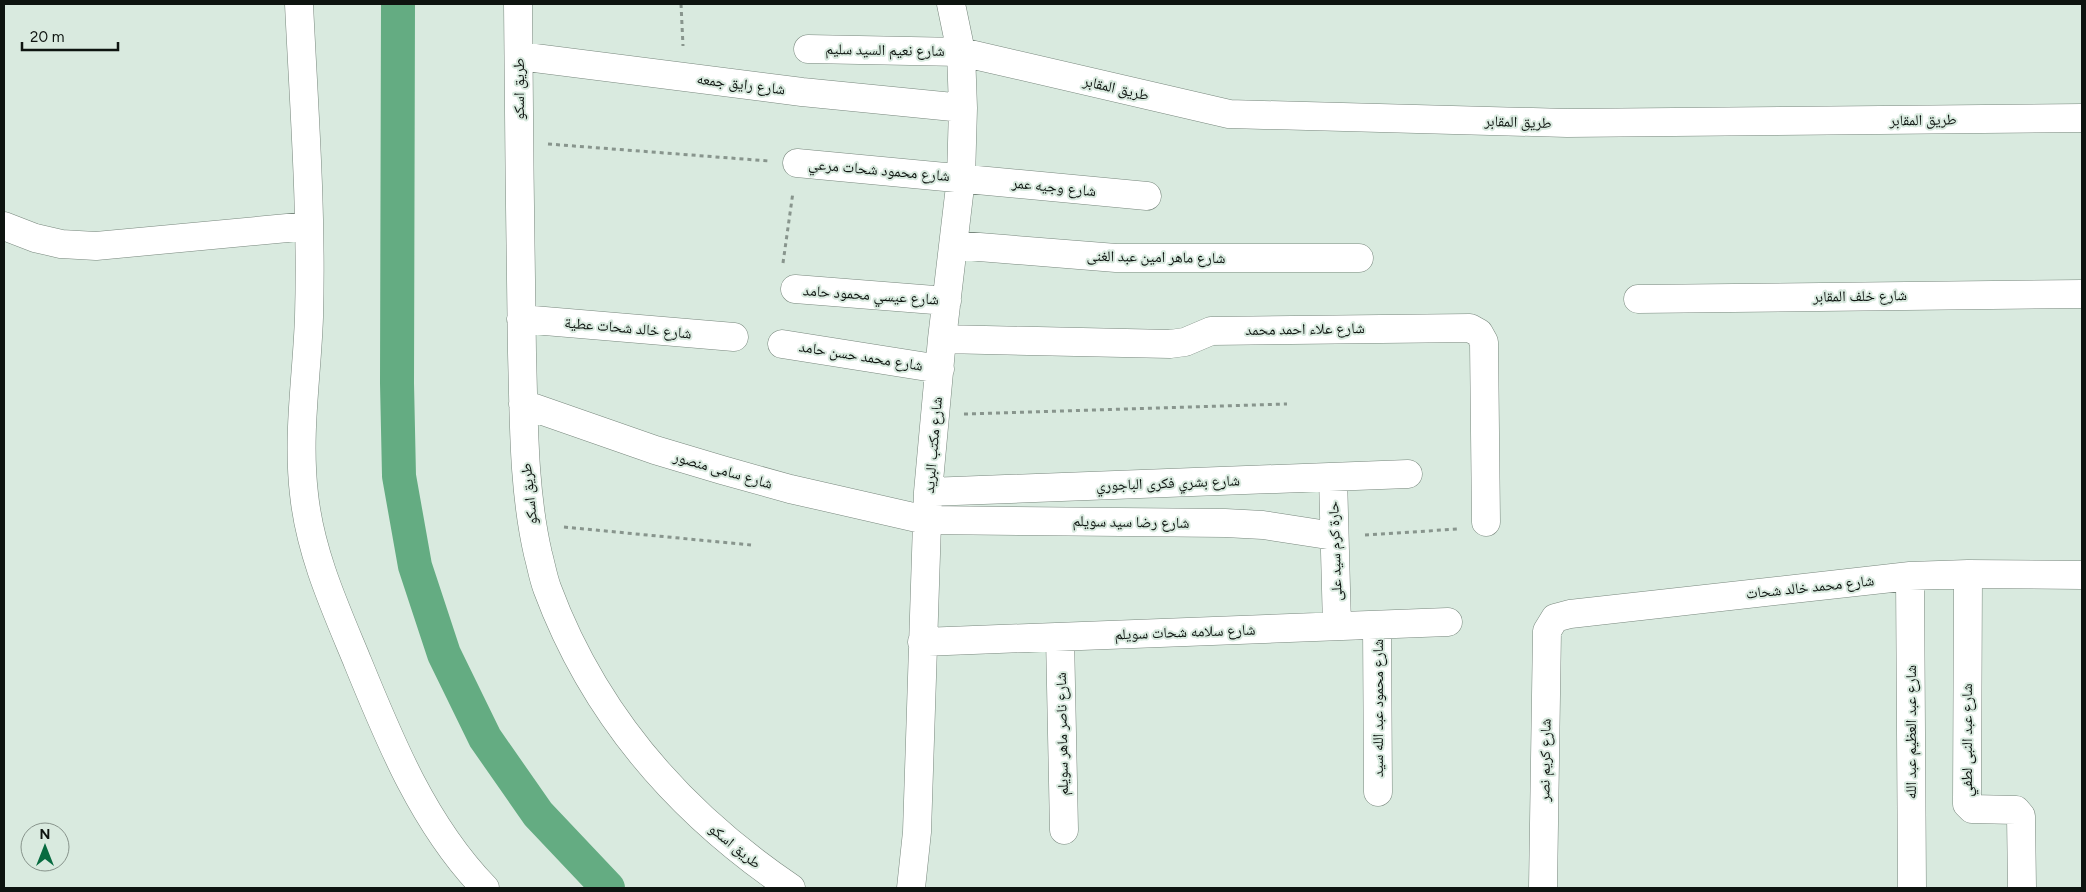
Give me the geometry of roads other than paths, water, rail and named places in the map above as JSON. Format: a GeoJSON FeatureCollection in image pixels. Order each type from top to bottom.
{"type":"FeatureCollection","features":[{"type":"Feature","properties":{"kind":"street"},"geometry":{"type":"LineString","coordinates":[[299,4],[309,226],[309,318],[301,454],[304,495],[311,534],[322,573],[336,611],[384,727],[422,804],[471,873],[485,888]]}},
{"type":"Feature","properties":{"kind":"street","name":"طريق اسكو"},"geometry":{"type":"LineString","coordinates":[[518,4],[523,404],[531,524],[546,586],[572,646],[604,703],[643,757],[687,806],[736,850],[791,888]]}},
{"type":"Feature","properties":{"kind":"street","name":"شارع مكتب البريد"},"geometry":{"type":"LineString","coordinates":[[911,888],[917,832],[926,520],[942,339],[961,178],[963,108],[961,52],[951,4]]}},
{"type":"Feature","properties":{"kind":"street","name":"شارع نعيم السيد سليم"},"geometry":{"type":"LineString","coordinates":[[808,49],[961,52]]}},
{"type":"Feature","properties":{"kind":"street","name":"طريق المقابر"},"geometry":{"type":"LineString","coordinates":[[961,52],[1228,114],[1567,123],[2082,118]]}},
{"type":"Feature","properties":{"kind":"street","name":"شارع رايق جمعه"},"geometry":{"type":"LineString","coordinates":[[519,56],[802,92],[963,108]]}},
{"type":"Feature","properties":{"kind":"street","name":"شارع محمود شحات مرعي"},"geometry":{"type":"LineString","coordinates":[[797,163],[961,178]]}},
{"type":"Feature","properties":{"kind":"street","name":"شارع وجيه عمر"},"geometry":{"type":"LineString","coordinates":[[961,178],[1148,196]]}},
{"type":"Feature","properties":{"kind":"street"},"geometry":{"type":"LineString","coordinates":[[4,226],[61,244],[96,246],[309,226]]}},
{"type":"Feature","properties":{"kind":"street","name":"شارع ماهر امين عبد الغنى"},"geometry":{"type":"LineString","coordinates":[[954,245],[1116,258],[1359,258]]}},
{"type":"Feature","properties":{"kind":"street","name":"شارع عيسي محمود حامد"},"geometry":{"type":"LineString","coordinates":[[795,289],[947,301]]}},
{"type":"Feature","properties":{"kind":"street","name":"شارع خلف المقابر"},"geometry":{"type":"LineString","coordinates":[[1638,299],[2082,294]]}},
{"type":"Feature","properties":{"kind":"street","name":"شارع خالد شحات عطية"},"geometry":{"type":"LineString","coordinates":[[522,319],[734,337]]}},
{"type":"Feature","properties":{"kind":"street","name":"شارع علاء احمد محمد"},"geometry":{"type":"LineString","coordinates":[[942,339],[1170,344],[1185,342],[1211,331],[1470,328],[1479,333],[1484,342],[1486,522]]}},
{"type":"Feature","properties":{"kind":"street","name":"شارع محمد حسن حامد"},"geometry":{"type":"LineString","coordinates":[[782,344],[940,369]]}},
{"type":"Feature","properties":{"kind":"street","name":"شارع سامى منصور"},"geometry":{"type":"LineString","coordinates":[[523,404],[656,450],[722,470],[819,496],[926,520]]}},
{"type":"Feature","properties":{"kind":"street","name":"شارع بشري فكرى الباجوري"},"geometry":{"type":"LineString","coordinates":[[928,492],[1408,474]]}},
{"type":"Feature","properties":{"kind":"street","name":"حارة كرم سيد على"},"geometry":{"type":"LineString","coordinates":[[1333,477],[1337,626]]}},
{"type":"Feature","properties":{"kind":"street","name":"شارع رضا سيد سويلم"},"geometry":{"type":"LineString","coordinates":[[926,520],[1225,523],[1263,525],[1334,536]]}},
{"type":"Feature","properties":{"kind":"street","name":"شارع عبد النبى لطفي"},"geometry":{"type":"LineString","coordinates":[[1968,574],[1967,804],[1972,809],[2016,810],[2020,812],[2022,888]]}},
{"type":"Feature","properties":{"kind":"street","name":"شارع محمد خالد شحات"},"geometry":{"type":"LineString","coordinates":[[1547,631],[1555,618],[1562,615],[1910,576],[2082,574]]}},
{"type":"Feature","properties":{"kind":"street","name":"شارع عبد العظيم عبد الله"},"geometry":{"type":"LineString","coordinates":[[1910,576],[1912,888]]}},
{"type":"Feature","properties":{"kind":"street","name":"شارع سلامه شحات سويلم"},"geometry":{"type":"LineString","coordinates":[[922,642],[1448,622]]}},
{"type":"Feature","properties":{"kind":"street","name":"شارع محمود عبد الله سيد"},"geometry":{"type":"LineString","coordinates":[[1377,625],[1378,792]]}},
{"type":"Feature","properties":{"kind":"street","name":"شارع كريم نصر"},"geometry":{"type":"LineString","coordinates":[[1543,888],[1547,631]]}},
{"type":"Feature","properties":{"kind":"street","name":"شارع ناصر ماهر سويلم"},"geometry":{"type":"LineString","coordinates":[[1060,637],[1064,830]]}},
{"type":"Feature","properties":{"kind":"waterway"},"geometry":{"type":"LineString","coordinates":[[398,4],[397,383],[399,476],[415,566],[444,654],[485,738],[538,814],[608,888]]}}]}
